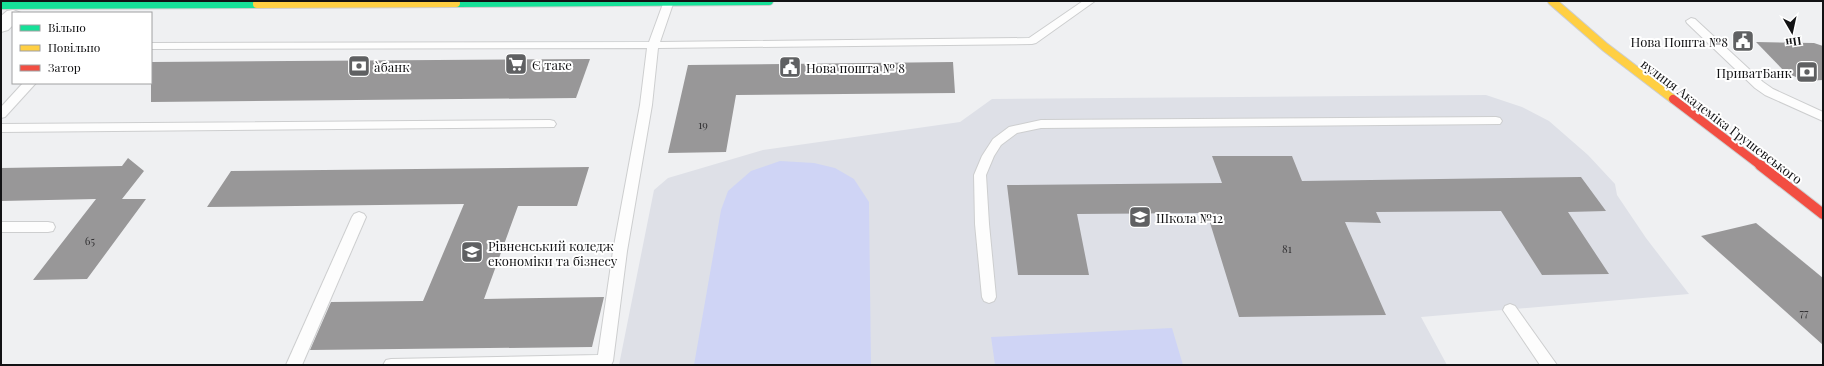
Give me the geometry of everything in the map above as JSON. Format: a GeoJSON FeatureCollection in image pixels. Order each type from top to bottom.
{"type":"FeatureCollection","features":[{"type":"Feature","properties":{"kind":"main road"},"geometry":{"type":"LineString","coordinates":[[1,5],[17,11],[162,3],[769,1]]}},
{"type":"Feature","properties":{"kind":"main road","name":"вулиця Академіка Грушевського"},"geometry":{"type":"LineString","coordinates":[[1552,1],[1605,47],[1823,214]]}},
{"type":"Feature","properties":{"kind":"street"},"geometry":{"type":"LineString","coordinates":[[1,26],[12,16]]}},
{"type":"Feature","properties":{"kind":"lane"},"geometry":{"type":"LineString","coordinates":[[152,46],[653,45],[1032,41],[1090,1]]}},
{"type":"Feature","properties":{"kind":"lane"},"geometry":{"type":"LineString","coordinates":[[391,365],[540,364],[605,361],[620,252],[646,105],[653,45],[669,2]]}},
{"type":"Feature","properties":{"kind":"lane"},"geometry":{"type":"LineString","coordinates":[[1691,21],[1759,85],[1769,92],[1823,117]]}},
{"type":"Feature","properties":{"kind":"lane"},"geometry":{"type":"LineString","coordinates":[[1,114],[29,84]]}},
{"type":"Feature","properties":{"kind":"lane"},"geometry":{"type":"LineString","coordinates":[[989,297],[982,224],[980,175],[988,156],[997,142],[1013,130],[1040,124],[1496,121]]}},
{"type":"Feature","properties":{"kind":"lane"},"geometry":{"type":"LineString","coordinates":[[1,128],[550,124]]}},
{"type":"Feature","properties":{"kind":"lane"},"geometry":{"type":"LineString","coordinates":[[294,365],[359,217]]}},
{"type":"Feature","properties":{"kind":"lane"},"geometry":{"type":"LineString","coordinates":[[1,227],[48,227]]}},
{"type":"Feature","properties":{"kind":"lane"},"geometry":{"type":"LineString","coordinates":[[1510,310],[1549,365]]}},
{"type":"Feature","properties":{"kind":"shaded area","name":"Школа №12"},"geometry":{"type":"Polygon","coordinates":[[[1486,95],[1522,107],[1549,121],[1588,155],[1615,184],[1617,195],[1646,238],[1689,294],[1421,317],[1447,365],[619,365],[654,190],[668,178],[763,150],[960,122],[992,99],[1486,95]]]}},
{"type":"Feature","properties":{"kind":"shaded area"},"geometry":{"type":"Polygon","coordinates":[[[780,161],[814,163],[835,168],[854,179],[869,202],[871,365],[694,365],[721,210],[728,191],[751,171],[780,161]]]}},
{"type":"Feature","properties":{"kind":"shaded area"},"geometry":{"type":"Polygon","coordinates":[[[1172,328],[1183,365],[995,365],[991,337],[1172,328]]]}},
{"type":"Feature","properties":{"kind":"building"},"geometry":{"type":"Polygon","coordinates":[[[1756,42],[1814,43],[1823,46],[1823,80],[1806,81],[1786,73],[1756,42]]]}},
{"type":"Feature","properties":{"kind":"building"},"geometry":{"type":"Polygon","coordinates":[[[590,59],[576,98],[151,102],[152,62],[590,59]]]}},
{"type":"Feature","properties":{"kind":"building"},"geometry":{"type":"Polygon","coordinates":[[[953,62],[955,93],[736,95],[726,152],[668,153],[688,65],[953,62]]]}},
{"type":"Feature","properties":{"kind":"building"},"geometry":{"type":"Polygon","coordinates":[[[1212,156],[1292,156],[1302,181],[1581,177],[1606,211],[1568,212],[1609,274],[1542,275],[1501,211],[1376,212],[1381,223],[1345,222],[1386,315],[1239,317],[1207,213],[1077,214],[1089,275],[1018,275],[1007,185],[1222,183],[1212,156]]]}},
{"type":"Feature","properties":{"kind":"building"},"geometry":{"type":"Polygon","coordinates":[[[128,158],[144,171],[122,199],[146,199],[87,279],[33,280],[96,199],[1,201],[1,168],[122,166],[128,158]]]}},
{"type":"Feature","properties":{"kind":"building","name":"Рівненський коледж економіки та бізнесу"},"geometry":{"type":"Polygon","coordinates":[[[589,167],[577,206],[518,206],[484,299],[604,297],[592,347],[310,350],[331,302],[423,301],[464,204],[207,207],[231,171],[589,167]]]}},
{"type":"Feature","properties":{"kind":"building"},"geometry":{"type":"Polygon","coordinates":[[[1756,223],[1823,278],[1823,345],[1701,236],[1756,223]]]}},
{"type":"Feature","properties":{"kind":"traffic: fast"},"geometry":{"type":"LineString","coordinates":[[456,3],[769,1]]}},
{"type":"Feature","properties":{"kind":"traffic: fast"},"geometry":{"type":"LineString","coordinates":[[1,5],[257,4]]}},
{"type":"Feature","properties":{"kind":"traffic: slow"},"geometry":{"type":"LineString","coordinates":[[1552,1],[1605,47],[1673,99]]}},
{"type":"Feature","properties":{"kind":"traffic: slow"},"geometry":{"type":"LineString","coordinates":[[257,4],[456,3]]}},
{"type":"Feature","properties":{"kind":"traffic: jam"},"geometry":{"type":"LineString","coordinates":[[1673,99],[1823,214]]}},
{"type":"Feature","properties":{"kind":"place","name":"Нова Пошта №8"},"geometry":{"type":"Point","coordinates":[1743,41]}},
{"type":"Feature","properties":{"kind":"place","name":"Є таке"},"geometry":{"type":"Point","coordinates":[516,64]}},
{"type":"Feature","properties":{"kind":"place","name":"а̀банк"},"geometry":{"type":"Point","coordinates":[359,66]}},
{"type":"Feature","properties":{"kind":"place","name":"Нова пошта № 8"},"geometry":{"type":"Point","coordinates":[790,67]}},
{"type":"Feature","properties":{"kind":"place","name":"ПриватБанк"},"geometry":{"type":"Point","coordinates":[1807,72]}},
{"type":"Feature","properties":{"kind":"place","name":"Школа №12"},"geometry":{"type":"Point","coordinates":[1140,217]}},
{"type":"Feature","properties":{"kind":"place","name":"Рівненський коледж економіки та бізнесу"},"geometry":{"type":"Point","coordinates":[472,252]}}]}
